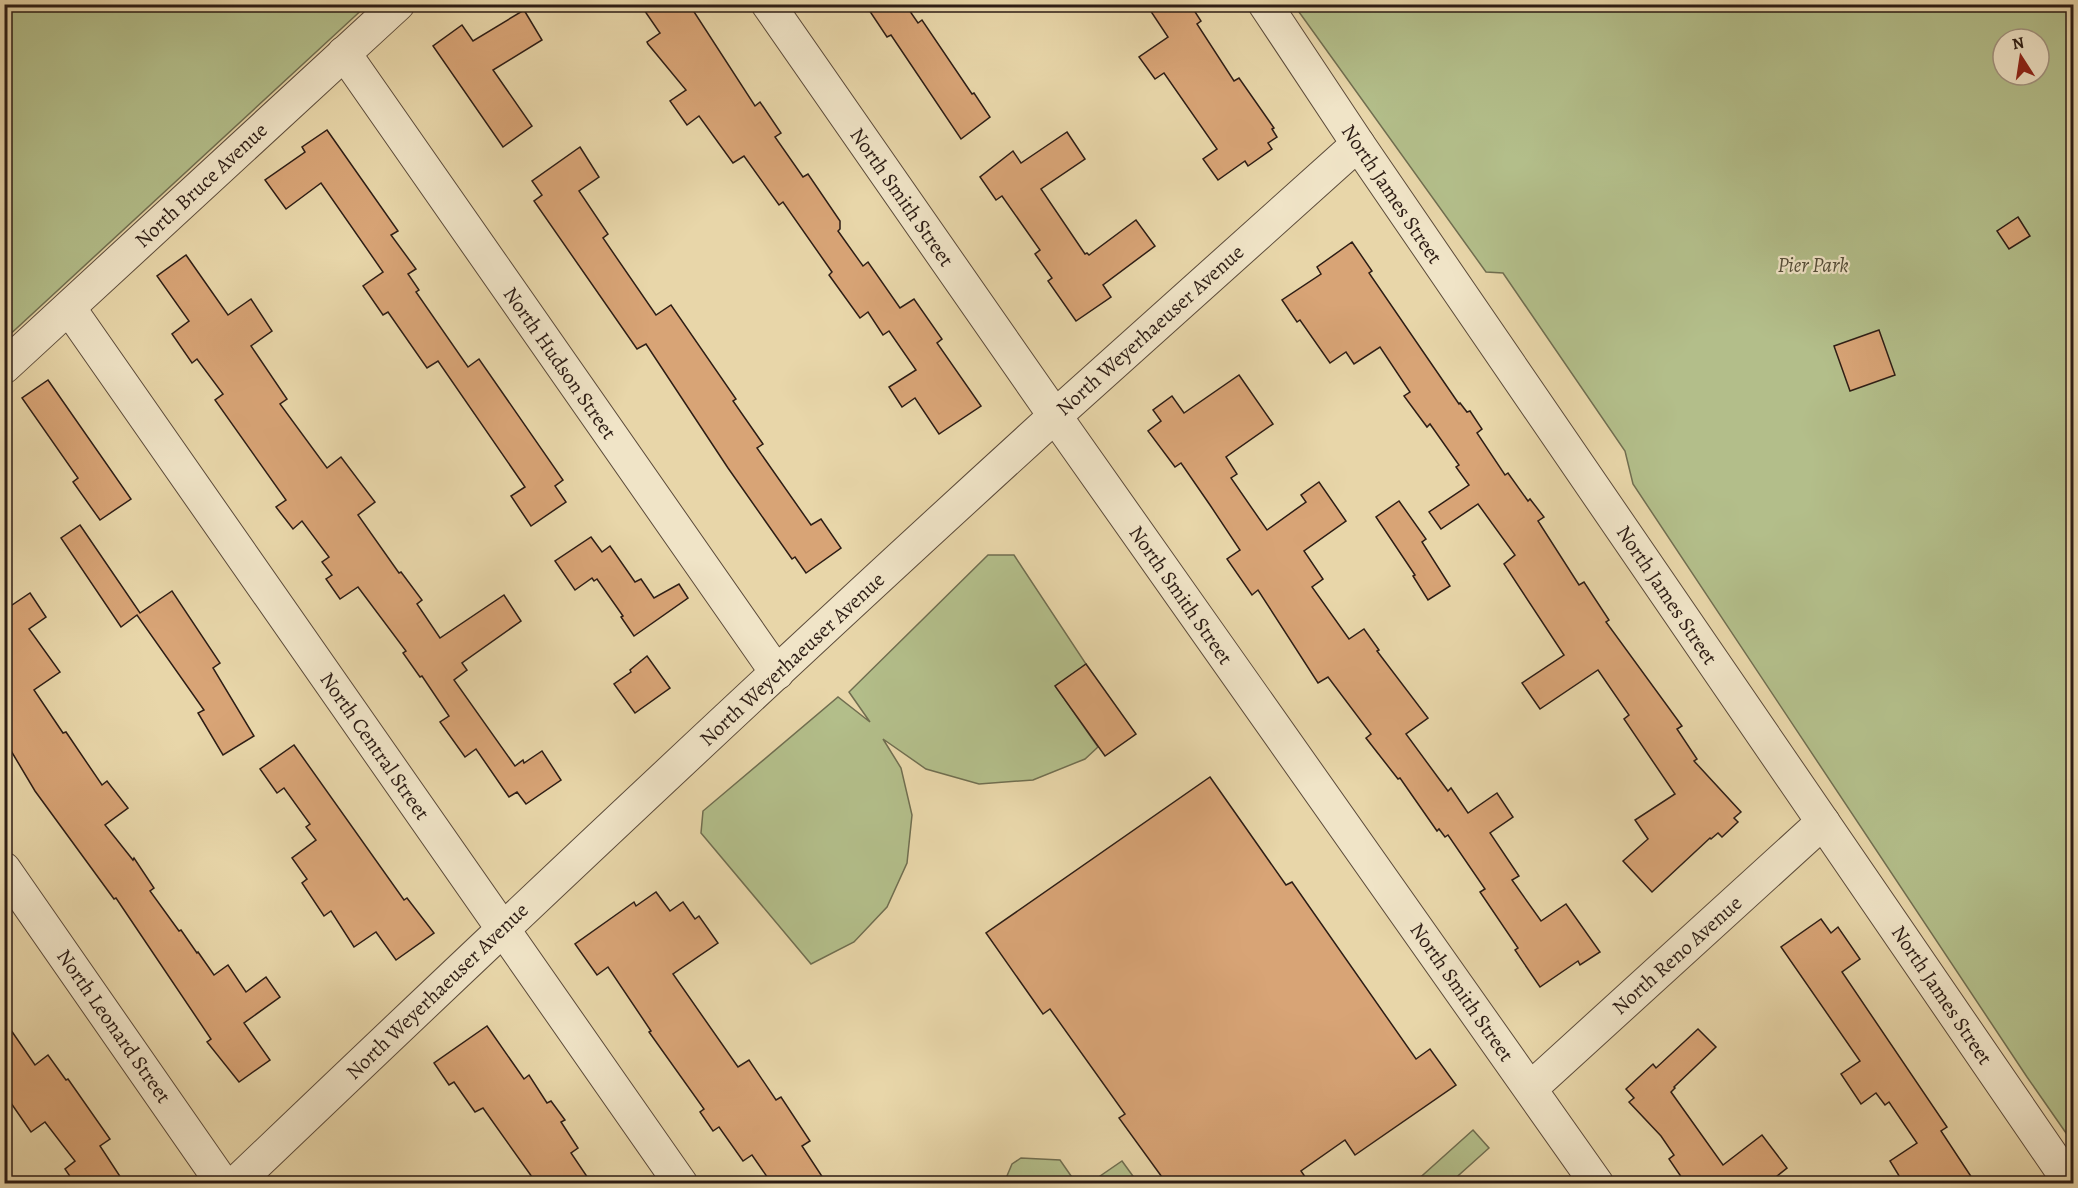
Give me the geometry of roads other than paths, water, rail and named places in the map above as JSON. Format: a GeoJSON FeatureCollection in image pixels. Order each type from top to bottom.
{"type":"FeatureCollection","features":[{"type":"Feature","properties":{"kind":"street","name":"North Bruce Avenue"},"geometry":{"type":"LineString","coordinates":[[4,367],[398,4]]}},
{"type":"Feature","properties":{"kind":"street","name":"North Smith Street"},"geometry":{"type":"LineString","coordinates":[[768,4],[1054,416],[1597,1184]]}},
{"type":"Feature","properties":{"kind":"street","name":"North James Street"},"geometry":{"type":"LineString","coordinates":[[1265,4],[1358,144],[2071,1184]]}},
{"type":"Feature","properties":{"kind":"street","name":"North Hudson Street"},"geometry":{"type":"LineString","coordinates":[[344,53],[777,673]]}},
{"type":"Feature","properties":{"kind":"street","name":"North Weyerhaeuser Avenue"},"geometry":{"type":"LineString","coordinates":[[235,1184],[503,928],[1054,416],[1358,144]]}},
{"type":"Feature","properties":{"kind":"street","name":"North Central Street"},"geometry":{"type":"LineString","coordinates":[[69,308],[681,1184]]}},
{"type":"Feature","properties":{"kind":"street","name":"North Reno Avenue"},"geometry":{"type":"LineString","coordinates":[[1531,1088],[1823,822]]}},
{"type":"Feature","properties":{"kind":"street","name":"North Leonard Street"},"geometry":{"type":"LineString","coordinates":[[4,869],[223,1184]]}},
{"type":"Feature","properties":{"kind":"park label","name":"Pier Park"},"geometry":{"type":"Point","coordinates":[1813,265]}}]}
